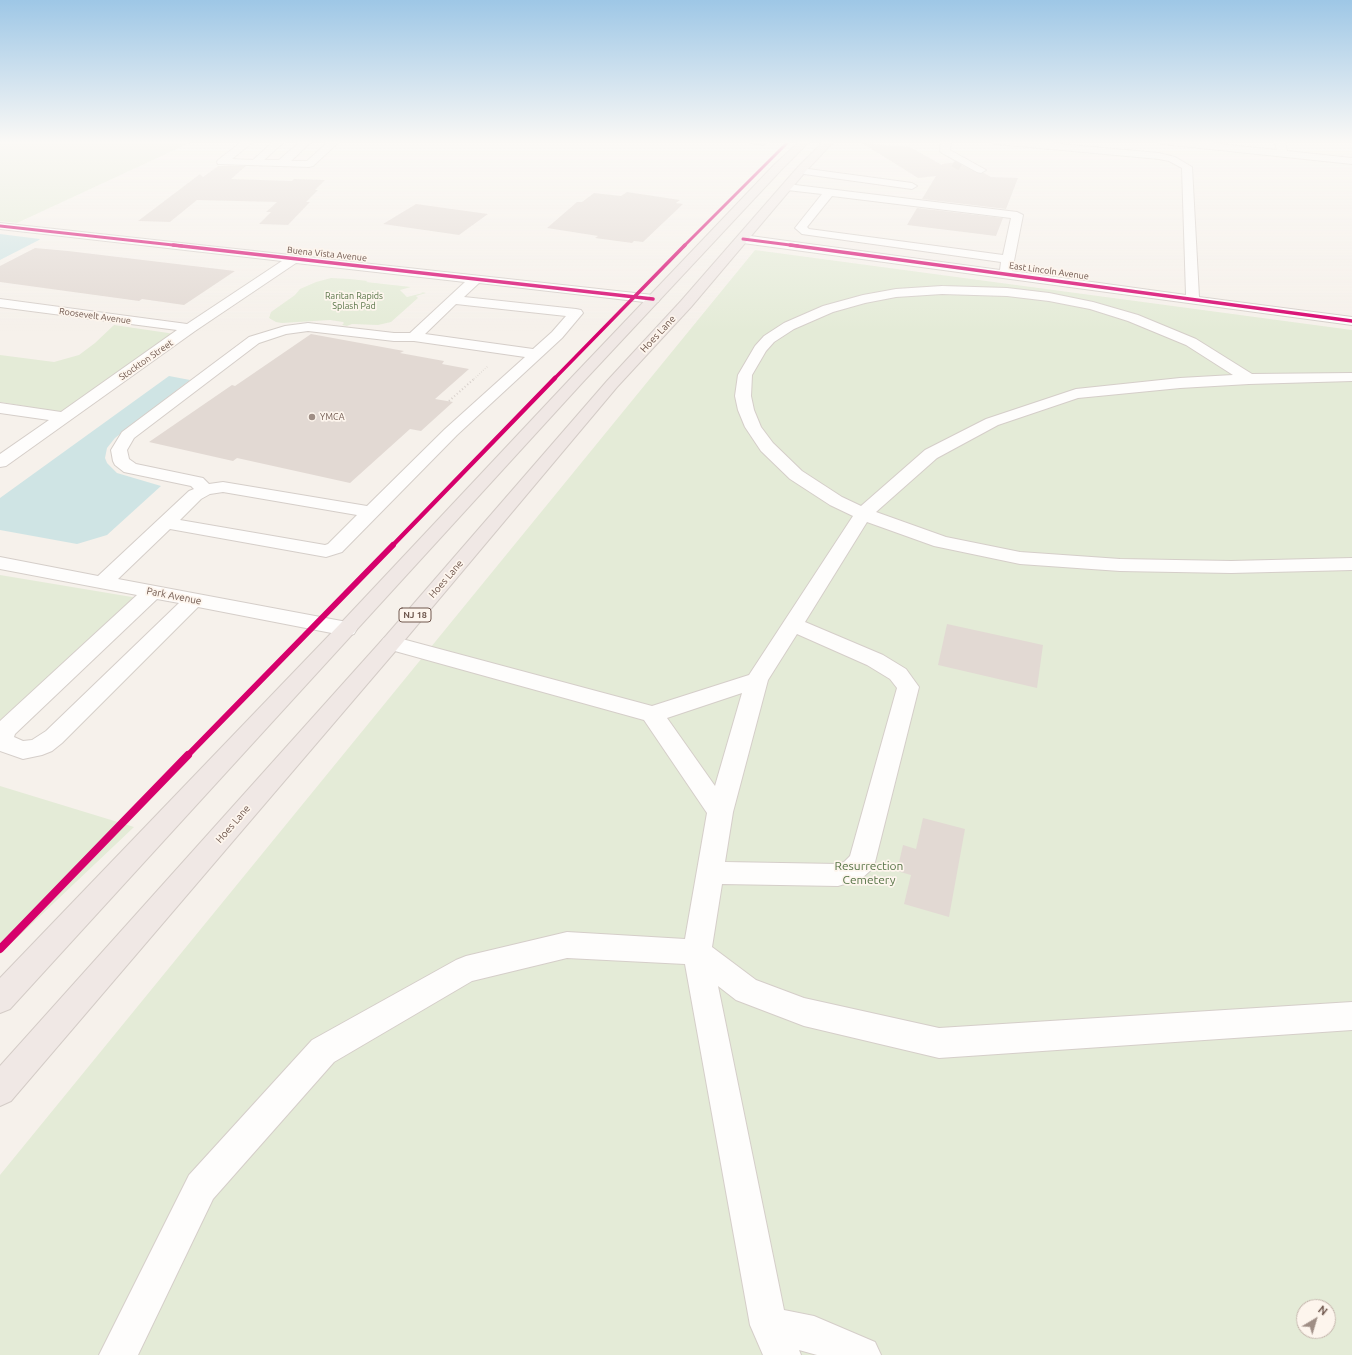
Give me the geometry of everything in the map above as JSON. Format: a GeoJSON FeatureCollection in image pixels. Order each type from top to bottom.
{"type":"FeatureCollection","features":[{"type":"Feature","properties":{"kind":"highway"},"geometry":{"type":"LineString","coordinates":[[0,999],[743,204]]}},
{"type":"Feature","properties":{"kind":"highway","name":"Hoes Lane"},"geometry":{"type":"LineString","coordinates":[[0,1090],[391,643],[612,384],[686,304],[772,204]]}},
{"type":"Feature","properties":{"kind":"street"},"geometry":{"type":"LineString","coordinates":[[819,204],[801,228],[806,232],[1009,259]]}},
{"type":"Feature","properties":{"kind":"street"},"geometry":{"type":"LineString","coordinates":[[929,204],[1017,215],[1005,274]]}},
{"type":"Feature","properties":{"kind":"street"},"geometry":{"type":"LineString","coordinates":[[1189,204],[1193,300]]}},
{"type":"Feature","properties":{"kind":"street","name":"Buena Vista Avenue"},"geometry":{"type":"LineString","coordinates":[[0,226],[653,299]]}},
{"type":"Feature","properties":{"kind":"street","name":"East Lincoln Avenue"},"geometry":{"type":"LineString","coordinates":[[743,239],[1352,321]]}},
{"type":"Feature","properties":{"kind":"street","name":"Stockton Street"},"geometry":{"type":"LineString","coordinates":[[0,462],[190,328],[293,259]]}},
{"type":"Feature","properties":{"kind":"street"},"geometry":{"type":"LineString","coordinates":[[414,337],[475,280]]}},
{"type":"Feature","properties":{"kind":"street"},"geometry":{"type":"LineString","coordinates":[[1249,379],[1191,342],[1154,325],[1093,306],[1048,297],[985,290],[920,291],[878,296],[828,308],[789,326],[769,339],[760,349],[745,375],[743,396],[752,427],[767,447],[781,462],[813,487],[863,514],[941,542],[1020,558],[1128,565],[1231,567],[1352,564]]}},
{"type":"Feature","properties":{"kind":"street"},"geometry":{"type":"LineString","coordinates":[[166,523],[326,551],[335,548],[451,432],[557,335],[576,313],[454,300]]}},
{"type":"Feature","properties":{"kind":"street","name":"Roosevelt Avenue"},"geometry":{"type":"LineString","coordinates":[[0,303],[190,328]]}},
{"type":"Feature","properties":{"kind":"street"},"geometry":{"type":"LineString","coordinates":[[205,490],[197,482],[130,468],[121,461],[119,450],[128,435],[139,426],[227,359],[260,337],[285,330],[308,327],[394,337],[414,337],[535,354]]}},
{"type":"Feature","properties":{"kind":"street"},"geometry":{"type":"LineString","coordinates":[[862,1355],[814,1335],[775,1340],[697,952],[720,812],[757,680],[863,514],[931,454],[992,422],[1076,394],[1249,379],[1352,377]]}},
{"type":"Feature","properties":{"kind":"street"},"geometry":{"type":"LineString","coordinates":[[0,408],[63,418]]}},
{"type":"Feature","properties":{"kind":"street"},"geometry":{"type":"LineString","coordinates":[[103,582],[195,495],[205,490],[223,487],[370,512]]}},
{"type":"Feature","properties":{"kind":"street","name":"Park Avenue"},"geometry":{"type":"LineString","coordinates":[[0,563],[347,629]]}},
{"type":"Feature","properties":{"kind":"street"},"geometry":{"type":"LineString","coordinates":[[152,592],[7,728],[2,735],[2,740],[8,745],[23,750],[44,745],[194,600]]}},
{"type":"Feature","properties":{"kind":"street"},"geometry":{"type":"LineString","coordinates":[[710,874],[838,875],[852,871],[862,862],[908,687],[898,674],[875,660],[792,624]]}},
{"type":"Feature","properties":{"kind":"street"},"geometry":{"type":"LineString","coordinates":[[391,643],[652,714],[757,680]]}},
{"type":"Feature","properties":{"kind":"street"},"geometry":{"type":"LineString","coordinates":[[652,714],[720,812]]}},
{"type":"Feature","properties":{"kind":"street"},"geometry":{"type":"LineString","coordinates":[[118,1355],[201,1188],[323,1051],[466,969],[567,945],[697,952],[746,990],[804,1012],[939,1043],[1352,1016]]}},
{"type":"Feature","properties":{"kind":"green space"},"geometry":{"type":"Polygon","coordinates":[[[0,204],[58,204],[17,223],[0,221],[0,204]]]}},
{"type":"Feature","properties":{"kind":"green space","name":"Resurrection Cemetery"},"geometry":{"type":"Polygon","coordinates":[[[755,250],[1352,330],[1352,1355],[0,1355],[0,1175],[755,250]]]}},
{"type":"Feature","properties":{"kind":"green space","name":"Raritan Rapids Splash Pad"},"geometry":{"type":"Polygon","coordinates":[[[331,278],[411,287],[400,290],[407,297],[423,293],[421,292],[426,293],[416,296],[418,298],[391,322],[378,325],[352,324],[347,326],[342,325],[344,323],[343,322],[330,320],[282,323],[276,322],[269,318],[271,312],[295,295],[300,289],[316,282],[331,278]]]}},
{"type":"Feature","properties":{"kind":"green space"},"geometry":{"type":"Polygon","coordinates":[[[114,325],[175,334],[61,412],[0,402],[0,355],[54,362],[79,355],[95,343],[114,325]]]}},
{"type":"Feature","properties":{"kind":"green space"},"geometry":{"type":"Polygon","coordinates":[[[0,575],[138,598],[0,720],[0,575]]]}},
{"type":"Feature","properties":{"kind":"green space"},"geometry":{"type":"Polygon","coordinates":[[[0,786],[134,827],[0,954],[0,786]]]}},
{"type":"Feature","properties":{"kind":"shaded area"},"geometry":{"type":"Polygon","coordinates":[[[0,234],[40,239],[0,260],[0,234]]]}},
{"type":"Feature","properties":{"kind":"shaded area"},"geometry":{"type":"Polygon","coordinates":[[[169,376],[190,380],[115,438],[107,448],[105,458],[107,463],[117,473],[161,486],[107,535],[77,544],[0,530],[0,498],[169,376]]]}},
{"type":"Feature","properties":{"kind":"building"},"geometry":{"type":"Polygon","coordinates":[[[160,204],[192,204],[170,222],[138,221],[160,204]]]}},
{"type":"Feature","properties":{"kind":"building"},"geometry":{"type":"Polygon","coordinates":[[[275,204],[308,204],[288,225],[259,224],[271,212],[266,212],[275,204]]]}},
{"type":"Feature","properties":{"kind":"building"},"geometry":{"type":"Polygon","coordinates":[[[416,204],[488,214],[459,235],[383,224],[416,204]]]}},
{"type":"Feature","properties":{"kind":"building"},"geometry":{"type":"Polygon","coordinates":[[[574,204],[683,204],[643,242],[634,241],[632,243],[595,238],[598,236],[547,228],[574,204]]]}},
{"type":"Feature","properties":{"kind":"building"},"geometry":{"type":"Polygon","coordinates":[[[966,204],[1008,204],[1006,209],[966,204]]]}},
{"type":"Feature","properties":{"kind":"building"},"geometry":{"type":"Polygon","coordinates":[[[917,208],[1003,218],[996,236],[907,225],[917,208]]]}},
{"type":"Feature","properties":{"kind":"building"},"geometry":{"type":"Polygon","coordinates":[[[35,248],[235,271],[184,305],[142,299],[139,301],[0,282],[0,266],[35,248]]]}},
{"type":"Feature","properties":{"kind":"building","name":"YMCA"},"geometry":{"type":"Polygon","coordinates":[[[311,334],[404,351],[400,353],[444,361],[442,364],[469,369],[435,399],[453,402],[421,431],[410,429],[350,483],[237,458],[233,461],[149,442],[232,385],[235,386],[311,334]]]}},
{"type":"Feature","properties":{"kind":"building"},"geometry":{"type":"Polygon","coordinates":[[[947,624],[1043,645],[1037,688],[938,665],[947,624]]]}},
{"type":"Feature","properties":{"kind":"building"},"geometry":{"type":"Polygon","coordinates":[[[923,818],[965,829],[949,917],[904,904],[911,875],[897,871],[903,845],[916,849],[923,818]]]}},
{"type":"Feature","properties":{"kind":"cycle path"},"geometry":{"type":"LineString","coordinates":[[0,949],[633,297],[726,204]]}},
{"type":"Feature","properties":{"kind":"cycle path"},"geometry":{"type":"LineString","coordinates":[[0,226],[653,299]]}},
{"type":"Feature","properties":{"kind":"cycle path"},"geometry":{"type":"LineString","coordinates":[[743,239],[1352,321]]}},
{"type":"Feature","properties":{"kind":"place","name":"YMCA"},"geometry":{"type":"Point","coordinates":[312,417]}}]}
